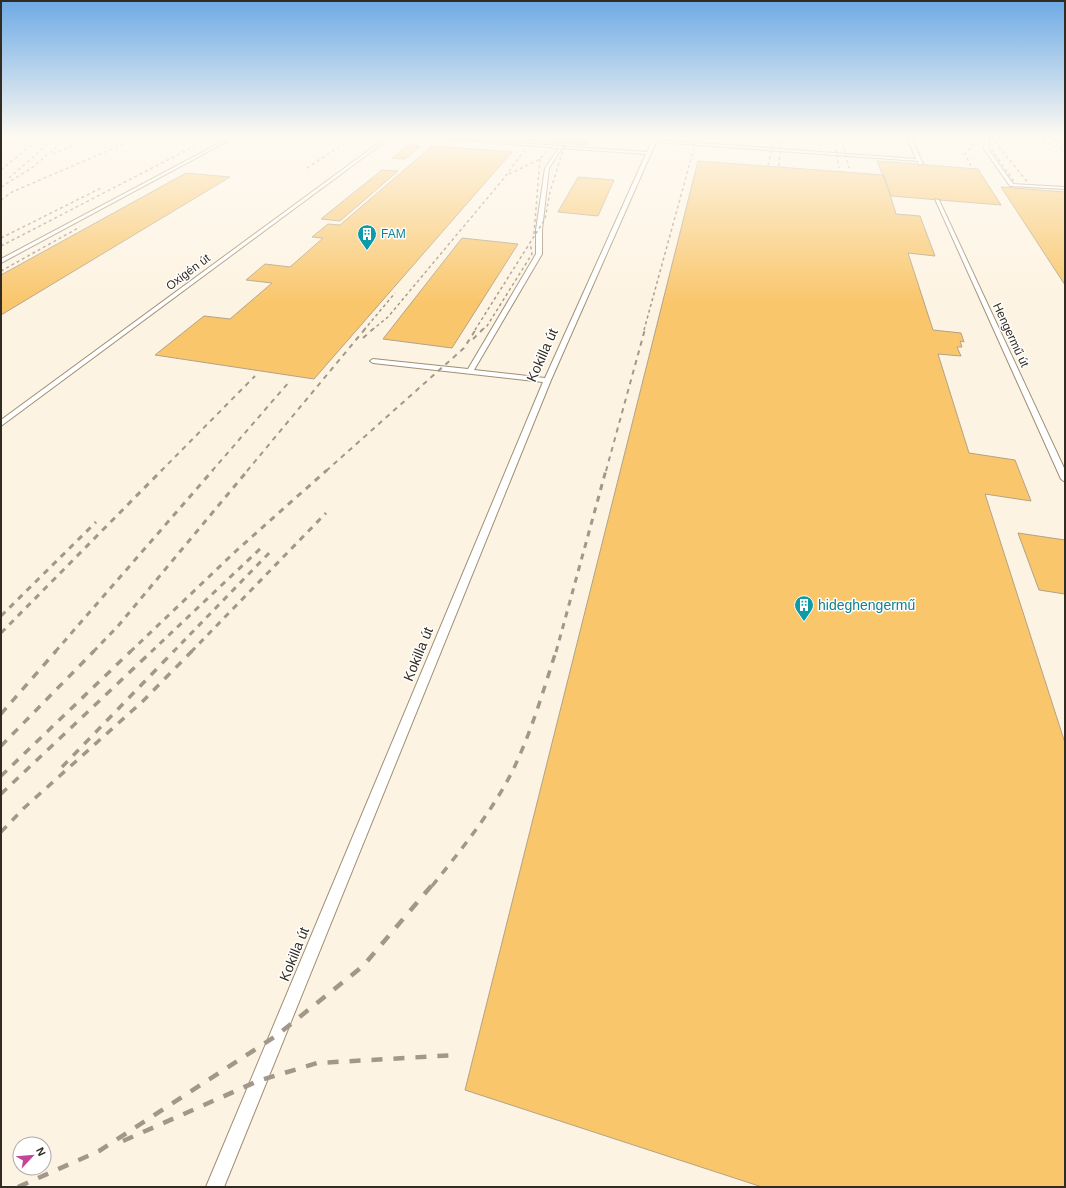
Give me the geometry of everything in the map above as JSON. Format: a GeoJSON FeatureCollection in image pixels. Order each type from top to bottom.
{"type":"FeatureCollection","features":[{"type":"Feature","properties":{"kind":"lane"},"geometry":{"type":"LineString","coordinates":[[1,261],[129,192]]}},
{"type":"Feature","properties":{"kind":"lane","name":"Oxigén út"},"geometry":{"type":"LineString","coordinates":[[1,424],[314,192]]}},
{"type":"Feature","properties":{"kind":"lane"},"geometry":{"type":"LineString","coordinates":[[470,371],[539,254],[539,230],[544,192]]}},
{"type":"Feature","properties":{"kind":"lane","name":"Kokilla út"},"geometry":{"type":"LineString","coordinates":[[214,1187],[547,380],[631,192]]}},
{"type":"Feature","properties":{"kind":"lane","name":"Hengermű út"},"geometry":{"type":"LineString","coordinates":[[937,200],[1065,479]]}},
{"type":"Feature","properties":{"kind":"lane"},"geometry":{"type":"LineString","coordinates":[[373,361],[547,380]]}},
{"type":"Feature","properties":{"kind":"building"},"geometry":{"type":"Polygon","coordinates":[[[151,192],[204,192],[1,315],[1,275],[151,192]]]}},
{"type":"Feature","properties":{"kind":"building"},"geometry":{"type":"Polygon","coordinates":[[[354,192],[373,192],[340,221],[321,219],[354,192]]]}},
{"type":"Feature","properties":{"kind":"building","name":"FAM"},"geometry":{"type":"Polygon","coordinates":[[[378,192],[477,192],[314,379],[155,355],[204,316],[230,319],[272,283],[246,280],[265,264],[290,267],[323,238],[312,237],[328,224],[340,225],[378,192]]]}},
{"type":"Feature","properties":{"kind":"building"},"geometry":{"type":"Polygon","coordinates":[[[569,192],[608,192],[598,216],[558,212],[569,192]]]}},
{"type":"Feature","properties":{"kind":"building","name":"hideghengermű"},"geometry":{"type":"Polygon","coordinates":[[[690,192],[889,192],[896,214],[920,216],[935,256],[908,253],[933,330],[961,333],[964,342],[960,341],[962,347],[957,347],[961,356],[938,354],[969,453],[1015,460],[1031,501],[985,494],[1065,743],[1065,1187],[762,1187],[465,1090],[690,192]]]}},
{"type":"Feature","properties":{"kind":"building"},"geometry":{"type":"Polygon","coordinates":[[[890,192],[993,192],[1001,205],[891,196],[890,192]]]}},
{"type":"Feature","properties":{"kind":"building"},"geometry":{"type":"Polygon","coordinates":[[[1005,192],[1065,192],[1065,285],[1005,192]]]}},
{"type":"Feature","properties":{"kind":"building"},"geometry":{"type":"Polygon","coordinates":[[[462,238],[518,244],[452,348],[383,339],[462,238]]]}},
{"type":"Feature","properties":{"kind":"building"},"geometry":{"type":"Polygon","coordinates":[[[1018,533],[1065,540],[1065,594],[1039,590],[1018,533]]]}},
{"type":"Feature","properties":{"kind":"railway"},"geometry":{"type":"LineString","coordinates":[[1,200],[11,192]]}},
{"type":"Feature","properties":{"kind":"railway"},"geometry":{"type":"LineString","coordinates":[[1,238],[92,192]]}},
{"type":"Feature","properties":{"kind":"railway"},"geometry":{"type":"LineString","coordinates":[[1,246],[105,192]]}},
{"type":"Feature","properties":{"kind":"railway"},"geometry":{"type":"LineString","coordinates":[[372,330],[388,317],[492,192]]}},
{"type":"Feature","properties":{"kind":"railway"},"geometry":{"type":"LineString","coordinates":[[534,234],[537,192]]}},
{"type":"Feature","properties":{"kind":"railway"},"geometry":{"type":"LineString","coordinates":[[530,243],[545,219],[550,192]]}},
{"type":"Feature","properties":{"kind":"railway"},"geometry":{"type":"LineString","coordinates":[[644,330],[682,192]]}},
{"type":"Feature","properties":{"kind":"railway"},"geometry":{"type":"LineString","coordinates":[[1,271],[80,227]]}},
{"type":"Feature","properties":{"kind":"railway"},"geometry":{"type":"LineString","coordinates":[[475,330],[530,243]]}},
{"type":"Feature","properties":{"kind":"railway"},"geometry":{"type":"LineString","coordinates":[[482,330],[487,326],[532,254],[530,243]]}},
{"type":"Feature","properties":{"kind":"railway"},"geometry":{"type":"LineString","coordinates":[[364,330],[395,293]]}},
{"type":"Feature","properties":{"kind":"railway"},"geometry":{"type":"LineString","coordinates":[[247,471],[365,329]]}},
{"type":"Feature","properties":{"kind":"railway"},"geometry":{"type":"LineString","coordinates":[[363,338],[373,329]]}},
{"type":"Feature","properties":{"kind":"railway"},"geometry":{"type":"LineString","coordinates":[[326,471],[464,348],[476,329]]}},
{"type":"Feature","properties":{"kind":"railway"},"geometry":{"type":"LineString","coordinates":[[606,471],[645,329]]}},
{"type":"Feature","properties":{"kind":"railway"},"geometry":{"type":"LineString","coordinates":[[473,339],[482,330]]}},
{"type":"Feature","properties":{"kind":"railway"},"geometry":{"type":"LineString","coordinates":[[161,471],[255,376]]}},
{"type":"Feature","properties":{"kind":"railway"},"geometry":{"type":"LineString","coordinates":[[212,471],[289,382]]}},
{"type":"Feature","properties":{"kind":"railway"},"geometry":{"type":"LineString","coordinates":[[1,633],[162,470]]}},
{"type":"Feature","properties":{"kind":"railway"},"geometry":{"type":"LineString","coordinates":[[55,652],[213,470]]}},
{"type":"Feature","properties":{"kind":"railway"},"geometry":{"type":"LineString","coordinates":[[93,652],[118,626],[248,470]]}},
{"type":"Feature","properties":{"kind":"railway"},"geometry":{"type":"LineString","coordinates":[[130,652],[237,550],[327,470]]}},
{"type":"Feature","properties":{"kind":"railway"},"geometry":{"type":"LineString","coordinates":[[556,652],[606,470]]}},
{"type":"Feature","properties":{"kind":"railway"},"geometry":{"type":"LineString","coordinates":[[191,652],[326,513]]}},
{"type":"Feature","properties":{"kind":"railway"},"geometry":{"type":"LineString","coordinates":[[1,616],[96,522]]}},
{"type":"Feature","properties":{"kind":"railway"},"geometry":{"type":"LineString","coordinates":[[151,652],[262,547]]}},
{"type":"Feature","properties":{"kind":"railway"},"geometry":{"type":"LineString","coordinates":[[173,652],[272,550]]}},
{"type":"Feature","properties":{"kind":"railway"},"geometry":{"type":"LineString","coordinates":[[1,714],[56,651]]}},
{"type":"Feature","properties":{"kind":"railway"},"geometry":{"type":"LineString","coordinates":[[1,746],[94,651]]}},
{"type":"Feature","properties":{"kind":"railway"},"geometry":{"type":"LineString","coordinates":[[1,776],[131,651]]}},
{"type":"Feature","properties":{"kind":"railway"},"geometry":{"type":"LineString","coordinates":[[1,794],[152,651]]}},
{"type":"Feature","properties":{"kind":"railway"},"geometry":{"type":"LineString","coordinates":[[62,767],[174,651]]}},
{"type":"Feature","properties":{"kind":"railway"},"geometry":{"type":"LineString","coordinates":[[1,832],[24,808],[143,701],[192,651]]}},
{"type":"Feature","properties":{"kind":"railway"},"geometry":{"type":"LineString","coordinates":[[432,886],[485,817],[512,772],[531,727],[556,651]]}},
{"type":"Feature","properties":{"kind":"railway"},"geometry":{"type":"LineString","coordinates":[[18,1187],[99,1151],[276,1036],[363,966],[432,885]]}},
{"type":"Feature","properties":{"kind":"railway"},"geometry":{"type":"LineString","coordinates":[[123,1141],[258,1081],[317,1063],[457,1055]]}},
{"type":"Feature","properties":{"kind":"place","name":"FAM"},"geometry":{"type":"Point","coordinates":[367,251]}},
{"type":"Feature","properties":{"kind":"place","name":"hideghengermű"},"geometry":{"type":"Point","coordinates":[804,622]}}]}
